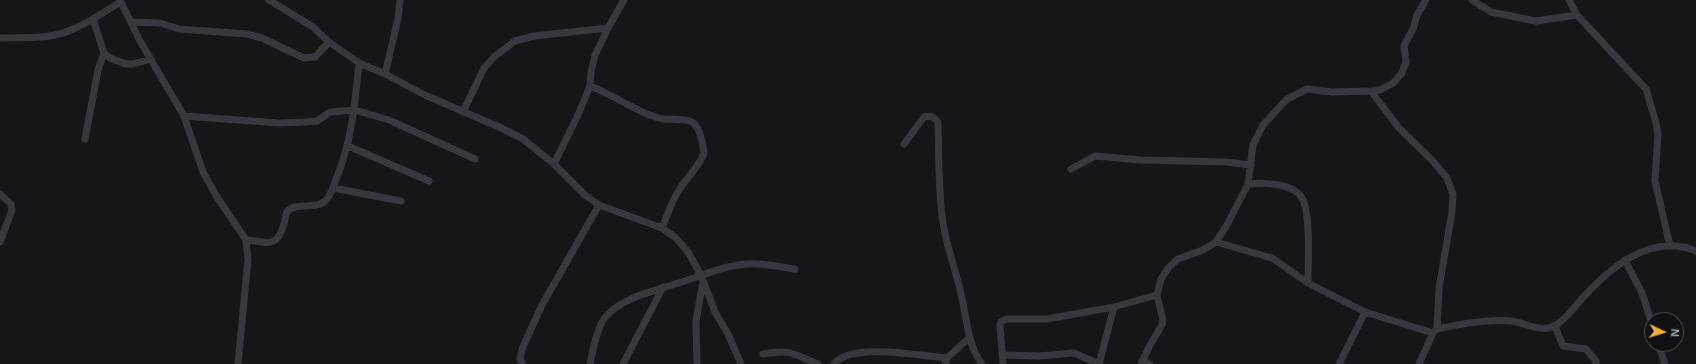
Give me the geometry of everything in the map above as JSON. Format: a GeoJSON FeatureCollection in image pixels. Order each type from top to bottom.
{"type":"FeatureCollection","features":[{"type":"Feature","properties":{"kind":"street"},"geometry":{"type":"LineString","coordinates":[[269,0],[313,27],[329,42],[359,63],[385,74],[425,95],[523,139],[554,164],[585,195],[599,205],[662,228],[675,237],[682,244],[702,278],[715,312],[728,334],[741,364]]}},
{"type":"Feature","properties":{"kind":"street"},"geometry":{"type":"LineString","coordinates":[[385,74],[398,20],[400,0]]}},
{"type":"Feature","properties":{"kind":"street"},"geometry":{"type":"LineString","coordinates":[[554,164],[576,121],[590,86],[591,72],[596,55],[608,28],[624,0]]}},
{"type":"Feature","properties":{"kind":"street"},"geometry":{"type":"LineString","coordinates":[[1150,364],[1141,362],[1162,325],[1163,320],[1157,295],[1161,279],[1169,267],[1178,260],[1203,250],[1216,242],[1227,225],[1248,184],[1253,145],[1263,125],[1287,99],[1307,89],[1332,92],[1371,91],[1387,87],[1402,73],[1406,62],[1404,46],[1413,28],[1417,15],[1426,0]]}},
{"type":"Feature","properties":{"kind":"street"},"geometry":{"type":"LineString","coordinates":[[1472,0],[1491,12],[1536,21],[1577,15]]}},
{"type":"Feature","properties":{"kind":"street"},"geometry":{"type":"LineString","coordinates":[[1569,0],[1577,15],[1646,90],[1658,134],[1655,181],[1670,246]]}},
{"type":"Feature","properties":{"kind":"street"},"geometry":{"type":"LineString","coordinates":[[0,38],[54,35],[67,31],[93,19],[120,1],[184,116],[203,172],[217,197],[246,240],[248,258],[238,364]]}},
{"type":"Feature","properties":{"kind":"street"},"geometry":{"type":"LineString","coordinates":[[93,19],[104,53],[110,58],[126,64],[133,64],[151,59]]}},
{"type":"Feature","properties":{"kind":"street"},"geometry":{"type":"LineString","coordinates":[[131,22],[160,23],[179,29],[254,36],[304,58],[315,57],[329,42]]}},
{"type":"Feature","properties":{"kind":"street"},"geometry":{"type":"LineString","coordinates":[[463,112],[484,68],[495,56],[515,41],[534,36],[608,28]]}},
{"type":"Feature","properties":{"kind":"street"},"geometry":{"type":"LineString","coordinates":[[85,139],[98,70],[104,53]]}},
{"type":"Feature","properties":{"kind":"street"},"geometry":{"type":"LineString","coordinates":[[246,240],[273,242],[278,240],[288,212],[293,208],[322,204],[327,199],[333,188],[348,146],[355,110],[359,63]]}},
{"type":"Feature","properties":{"kind":"street"},"geometry":{"type":"LineString","coordinates":[[590,86],[602,90],[650,115],[664,119],[687,120],[692,122],[695,126],[699,134],[704,153],[697,168],[680,188],[662,228]]}},
{"type":"Feature","properties":{"kind":"street"},"geometry":{"type":"LineString","coordinates":[[1371,91],[1399,128],[1432,160],[1447,178],[1453,194],[1452,212],[1439,288],[1435,331],[1419,364]]}},
{"type":"Feature","properties":{"kind":"street"},"geometry":{"type":"LineString","coordinates":[[184,116],[279,123],[317,121],[330,112],[355,110],[389,120],[475,159]]}},
{"type":"Feature","properties":{"kind":"street"},"geometry":{"type":"LineString","coordinates":[[904,144],[924,117],[929,116],[935,118],[938,122],[940,188],[943,223],[951,259],[961,293],[969,338],[976,355],[982,364]]}},
{"type":"Feature","properties":{"kind":"street"},"geometry":{"type":"LineString","coordinates":[[348,146],[429,181]]}},
{"type":"Feature","properties":{"kind":"street"},"geometry":{"type":"LineString","coordinates":[[1071,169],[1095,156],[1141,160],[1205,161],[1250,165]]}},
{"type":"Feature","properties":{"kind":"street"},"geometry":{"type":"LineString","coordinates":[[1248,184],[1263,182],[1286,187],[1298,193],[1302,198],[1307,223],[1308,284]]}},
{"type":"Feature","properties":{"kind":"street"},"geometry":{"type":"LineString","coordinates":[[333,188],[401,201]]}},
{"type":"Feature","properties":{"kind":"street"},"geometry":{"type":"LineString","coordinates":[[0,194],[11,204],[12,207],[0,242]]}},
{"type":"Feature","properties":{"kind":"street"},"geometry":{"type":"LineString","coordinates":[[523,364],[520,359],[522,349],[542,305],[599,205]]}},
{"type":"Feature","properties":{"kind":"street"},"geometry":{"type":"LineString","coordinates":[[1216,242],[1272,258],[1308,284],[1365,312],[1435,331],[1484,321],[1513,321],[1542,329],[1555,326],[1571,312],[1588,292],[1626,260],[1654,246],[1689,248],[1696,251]]}},
{"type":"Feature","properties":{"kind":"street"},"geometry":{"type":"LineString","coordinates":[[1626,260],[1642,293],[1648,312]]}},
{"type":"Feature","properties":{"kind":"street"},"geometry":{"type":"LineString","coordinates":[[590,364],[597,335],[606,316],[634,297],[663,287],[702,278],[748,264],[764,264],[795,269]]}},
{"type":"Feature","properties":{"kind":"street"},"geometry":{"type":"LineString","coordinates":[[697,364],[696,321],[702,278]]}},
{"type":"Feature","properties":{"kind":"street"},"geometry":{"type":"LineString","coordinates":[[623,364],[663,287]]}},
{"type":"Feature","properties":{"kind":"street"},"geometry":{"type":"LineString","coordinates":[[1003,364],[1000,326],[1001,322],[1006,319],[1047,319],[1114,307],[1157,295]]}},
{"type":"Feature","properties":{"kind":"street"},"geometry":{"type":"LineString","coordinates":[[1002,355],[1031,356],[1074,353],[1099,364],[1114,307]]}},
{"type":"Feature","properties":{"kind":"street"},"geometry":{"type":"LineString","coordinates":[[1339,364],[1365,312]]}},
{"type":"Feature","properties":{"kind":"street"},"geometry":{"type":"LineString","coordinates":[[1555,326],[1563,346],[1586,349],[1596,364]]}},
{"type":"Feature","properties":{"kind":"street"},"geometry":{"type":"LineString","coordinates":[[834,364],[843,357],[868,351],[946,361],[969,338]]}},
{"type":"Feature","properties":{"kind":"street"},"geometry":{"type":"LineString","coordinates":[[763,354],[782,351],[790,352],[818,364]]}},
{"type":"Feature","properties":{"kind":"street"},"geometry":{"type":"LineString","coordinates":[[1661,352],[1665,364]]}}]}
